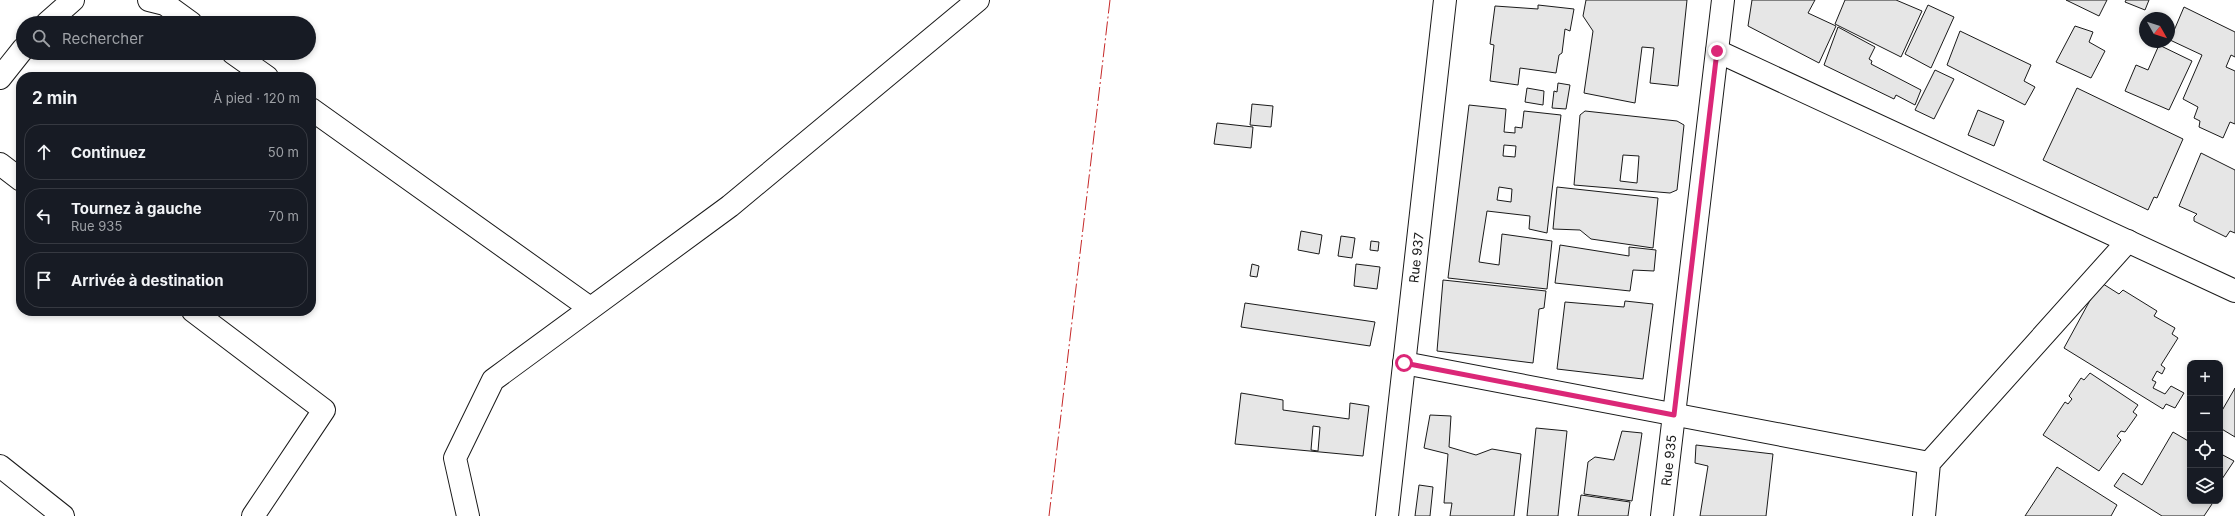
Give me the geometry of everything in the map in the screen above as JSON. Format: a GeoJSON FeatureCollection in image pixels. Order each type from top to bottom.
{"type":"FeatureCollection","features":[{"type":"Feature","properties":{"kind":"street"},"geometry":{"type":"LineString","coordinates":[[54,16],[72,0]]}},
{"type":"Feature","properties":{"kind":"street"},"geometry":{"type":"LineString","coordinates":[[149,0],[165,4],[181,16]]}},
{"type":"Feature","properties":{"kind":"street"},"geometry":{"type":"LineString","coordinates":[[468,516],[455,458],[493,380],[730,206],[978,0]]}},
{"type":"Feature","properties":{"kind":"street","name":"Rue 937"},"geometry":{"type":"LineString","coordinates":[[1387,516],[1444,0]]}},
{"type":"Feature","properties":{"kind":"street","name":"Rue 935"},"geometry":{"type":"LineString","coordinates":[[1662,516],[1723,0]]}},
{"type":"Feature","properties":{"kind":"street"},"geometry":{"type":"LineString","coordinates":[[1717,51],[2235,291]]}},
{"type":"Feature","properties":{"kind":"street"},"geometry":{"type":"LineString","coordinates":[[0,78],[16,59]]}},
{"type":"Feature","properties":{"kind":"street"},"geometry":{"type":"LineString","coordinates":[[243,60],[260,72]]}},
{"type":"Feature","properties":{"kind":"street"},"geometry":{"type":"LineString","coordinates":[[316,113],[590,308]]}},
{"type":"Feature","properties":{"kind":"street"},"geometry":{"type":"LineString","coordinates":[[0,164],[16,176]]}},
{"type":"Feature","properties":{"kind":"street"},"geometry":{"type":"LineString","coordinates":[[1924,516],[1930,463],[2128,242]]}},
{"type":"Feature","properties":{"kind":"street"},"geometry":{"type":"LineString","coordinates":[[200,316],[324,410],[253,516]]}},
{"type":"Feature","properties":{"kind":"street"},"geometry":{"type":"LineString","coordinates":[[1404,363],[1930,463]]}},
{"type":"Feature","properties":{"kind":"street"},"geometry":{"type":"LineString","coordinates":[[0,466],[63,516]]}},
{"type":"Feature","properties":{"kind":"building"},"geometry":{"type":"Polygon","coordinates":[[[1586,0],[1687,0],[1678,86],[1650,83],[1654,48],[1642,47],[1635,103],[1584,93],[1593,31],[1583,16],[1586,0]]]}},
{"type":"Feature","properties":{"kind":"building"},"geometry":{"type":"Polygon","coordinates":[[[1752,0],[1815,0],[1808,13],[1836,26],[1819,63],[1748,26],[1752,0]]]}},
{"type":"Feature","properties":{"kind":"building"},"geometry":{"type":"Polygon","coordinates":[[[1845,0],[1896,0],[1922,11],[1901,57],[1835,24],[1845,0]]]}},
{"type":"Feature","properties":{"kind":"building"},"geometry":{"type":"Polygon","coordinates":[[[2066,0],[2107,0],[2099,16],[2066,0]]]}},
{"type":"Feature","properties":{"kind":"building"},"geometry":{"type":"Polygon","coordinates":[[[2126,0],[2149,0],[2145,10],[2125,2],[2126,0]]]}},
{"type":"Feature","properties":{"kind":"building"},"geometry":{"type":"Polygon","coordinates":[[[1538,5],[1574,9],[1570,31],[1565,29],[1562,53],[1559,55],[1556,73],[1520,68],[1518,85],[1490,81],[1494,45],[1490,44],[1495,6],[1538,9],[1538,5]]]}},
{"type":"Feature","properties":{"kind":"building"},"geometry":{"type":"Polygon","coordinates":[[[1928,5],[1954,17],[1931,68],[1905,54],[1928,5]]]}},
{"type":"Feature","properties":{"kind":"building"},"geometry":{"type":"Polygon","coordinates":[[[2184,7],[2235,32],[2235,57],[2231,55],[2226,67],[2235,71],[2235,124],[2230,122],[2223,138],[2199,127],[2200,121],[2194,118],[2198,107],[2183,99],[2202,55],[2175,42],[2175,28],[2184,7]]]}},
{"type":"Feature","properties":{"kind":"building"},"geometry":{"type":"Polygon","coordinates":[[[2075,26],[2093,32],[2089,42],[2105,51],[2091,78],[2056,62],[2075,26]]]}},
{"type":"Feature","properties":{"kind":"building"},"geometry":{"type":"Polygon","coordinates":[[[1838,27],[1875,47],[1869,59],[1872,61],[1871,64],[1921,90],[1915,105],[1896,95],[1894,99],[1824,65],[1838,27]]]}},
{"type":"Feature","properties":{"kind":"building"},"geometry":{"type":"Polygon","coordinates":[[[1960,31],[2031,65],[2024,81],[2035,87],[2025,105],[1947,65],[1960,31]]]}},
{"type":"Feature","properties":{"kind":"building"},"geometry":{"type":"Polygon","coordinates":[[[2158,48],[2165,48],[2192,61],[2169,110],[2125,91],[2136,65],[2148,70],[2158,48]]]}},
{"type":"Feature","properties":{"kind":"building"},"geometry":{"type":"Polygon","coordinates":[[[1935,70],[1954,79],[1934,119],[1915,110],[1935,70]]]}},
{"type":"Feature","properties":{"kind":"building"},"geometry":{"type":"Polygon","coordinates":[[[1558,83],[1570,85],[1566,109],[1552,108],[1554,91],[1557,92],[1558,83]]]}},
{"type":"Feature","properties":{"kind":"building"},"geometry":{"type":"Polygon","coordinates":[[[1527,88],[1544,91],[1543,105],[1525,102],[1527,88]]]}},
{"type":"Feature","properties":{"kind":"building"},"geometry":{"type":"Polygon","coordinates":[[[2077,88],[2183,139],[2157,198],[2154,197],[2148,210],[2043,160],[2077,88]]]}},
{"type":"Feature","properties":{"kind":"building"},"geometry":{"type":"Polygon","coordinates":[[[1252,104],[1273,106],[1271,127],[1250,125],[1252,104]]]}},
{"type":"Feature","properties":{"kind":"building"},"geometry":{"type":"Polygon","coordinates":[[[1469,105],[1506,109],[1504,132],[1515,133],[1515,127],[1522,128],[1524,111],[1561,115],[1547,233],[1529,229],[1530,216],[1487,211],[1479,262],[1499,265],[1502,234],[1552,241],[1547,289],[1448,278],[1469,105]],[[1504,145],[1503,156],[1515,157],[1516,146],[1504,145]],[[1499,187],[1497,200],[1511,202],[1512,189],[1499,187]]]}},
{"type":"Feature","properties":{"kind":"building"},"geometry":{"type":"Polygon","coordinates":[[[1978,110],[2004,121],[1994,146],[1968,135],[1978,110]]]}},
{"type":"Feature","properties":{"kind":"building"},"geometry":{"type":"Polygon","coordinates":[[[1585,111],[1677,121],[1684,125],[1677,190],[1670,193],[1574,185],[1580,115],[1585,111]],[[1623,155],[1620,181],[1637,183],[1639,156],[1623,155]]]}},
{"type":"Feature","properties":{"kind":"building"},"geometry":{"type":"Polygon","coordinates":[[[1217,123],[1253,127],[1251,148],[1214,144],[1217,123]]]}},
{"type":"Feature","properties":{"kind":"building"},"geometry":{"type":"Polygon","coordinates":[[[2201,153],[2235,170],[2235,233],[2230,231],[2226,237],[2194,221],[2194,217],[2197,214],[2179,206],[2201,153]]]}},
{"type":"Feature","properties":{"kind":"building"},"geometry":{"type":"Polygon","coordinates":[[[1557,187],[1658,198],[1653,248],[1591,239],[1580,230],[1553,229],[1557,187]]]}},
{"type":"Feature","properties":{"kind":"building"},"geometry":{"type":"Polygon","coordinates":[[[1301,231],[1322,235],[1319,254],[1298,250],[1301,231]]]}},
{"type":"Feature","properties":{"kind":"building"},"geometry":{"type":"Polygon","coordinates":[[[1341,236],[1355,238],[1352,258],[1338,256],[1341,236]]]}},
{"type":"Feature","properties":{"kind":"building"},"geometry":{"type":"Polygon","coordinates":[[[1371,241],[1379,242],[1378,251],[1370,250],[1371,241]]]}},
{"type":"Feature","properties":{"kind":"building"},"geometry":{"type":"Polygon","coordinates":[[[1560,245],[1629,256],[1629,247],[1656,250],[1654,271],[1633,270],[1630,291],[1555,283],[1560,245]]]}},
{"type":"Feature","properties":{"kind":"building"},"geometry":{"type":"Polygon","coordinates":[[[1252,264],[1259,266],[1257,277],[1250,276],[1252,264]]]}},
{"type":"Feature","properties":{"kind":"building"},"geometry":{"type":"Polygon","coordinates":[[[1356,264],[1380,267],[1377,289],[1354,286],[1356,264]]]}},
{"type":"Feature","properties":{"kind":"building"},"geometry":{"type":"Polygon","coordinates":[[[1443,280],[1546,291],[1544,308],[1539,309],[1533,363],[1437,351],[1443,280]]]}},
{"type":"Feature","properties":{"kind":"building"},"geometry":{"type":"Polygon","coordinates":[[[2100,282],[2119,294],[2123,290],[2157,311],[2154,316],[2175,328],[2172,334],[2178,338],[2161,365],[2165,368],[2162,374],[2157,371],[2152,380],[2156,382],[2153,388],[2165,394],[2171,386],[2184,393],[2175,408],[2166,404],[2163,409],[2064,348],[2100,282]]]}},
{"type":"Feature","properties":{"kind":"building"},"geometry":{"type":"Polygon","coordinates":[[[1625,301],[1653,304],[1643,379],[1557,369],[1565,302],[1624,307],[1625,301]]]}},
{"type":"Feature","properties":{"kind":"building"},"geometry":{"type":"Polygon","coordinates":[[[1245,303],[1375,322],[1370,346],[1241,327],[1245,303]]]}},
{"type":"Feature","properties":{"kind":"building"},"geometry":{"type":"Polygon","coordinates":[[[2090,373],[2138,405],[2133,412],[2137,415],[2125,432],[2121,431],[2117,436],[2121,440],[2099,471],[2043,435],[2065,402],[2068,404],[2072,399],[2069,396],[2081,378],[2084,380],[2090,373]]]}},
{"type":"Feature","properties":{"kind":"building"},"geometry":{"type":"Polygon","coordinates":[[[2235,388],[2235,437],[2223,430],[2223,409],[2235,388]]]}},
{"type":"Feature","properties":{"kind":"building"},"geometry":{"type":"Polygon","coordinates":[[[1241,393],[1283,400],[1283,410],[1349,419],[1350,403],[1369,406],[1363,456],[1235,444],[1241,393]],[[1313,426],[1311,450],[1318,451],[1320,427],[1313,426]]]}},
{"type":"Feature","properties":{"kind":"building"},"geometry":{"type":"Polygon","coordinates":[[[1430,415],[1451,416],[1449,447],[1476,455],[1492,449],[1521,454],[1514,516],[1450,516],[1452,503],[1444,503],[1448,454],[1424,448],[1430,415]]]}},
{"type":"Feature","properties":{"kind":"building"},"geometry":{"type":"Polygon","coordinates":[[[1536,428],[1567,431],[1558,516],[1527,516],[1536,428]]]}},
{"type":"Feature","properties":{"kind":"building"},"geometry":{"type":"Polygon","coordinates":[[[1622,431],[1642,433],[1632,501],[1584,494],[1588,462],[1595,457],[1614,460],[1622,431]]]}},
{"type":"Feature","properties":{"kind":"building"},"geometry":{"type":"Polygon","coordinates":[[[2173,432],[2187,440],[2187,504],[2212,504],[2204,516],[2162,516],[2114,486],[2123,473],[2142,485],[2173,432]]]}},
{"type":"Feature","properties":{"kind":"building"},"geometry":{"type":"Polygon","coordinates":[[[1696,445],[1773,454],[1766,516],[1700,516],[1708,466],[1695,463],[1696,445]]]}},
{"type":"Feature","properties":{"kind":"building"},"geometry":{"type":"Polygon","coordinates":[[[2223,455],[2234,461],[2223,478],[2223,455]]]}},
{"type":"Feature","properties":{"kind":"building"},"geometry":{"type":"Polygon","coordinates":[[[2057,467],[2117,505],[2111,516],[2025,516],[2057,467]]]}},
{"type":"Feature","properties":{"kind":"building"},"geometry":{"type":"Polygon","coordinates":[[[1419,485],[1433,487],[1430,516],[1415,516],[1419,485]]]}},
{"type":"Feature","properties":{"kind":"building"},"geometry":{"type":"Polygon","coordinates":[[[1581,495],[1630,502],[1628,516],[1578,516],[1581,495]]]}},
{"type":"Feature","properties":{"kind":"power"},"geometry":{"type":"LineString","coordinates":[[1049,516],[1110,0]]}},
{"type":"Feature","properties":{"kind":"route"},"geometry":{"type":"LineString","coordinates":[[1404,363],[1674,415],[1717,51]]}}]}
